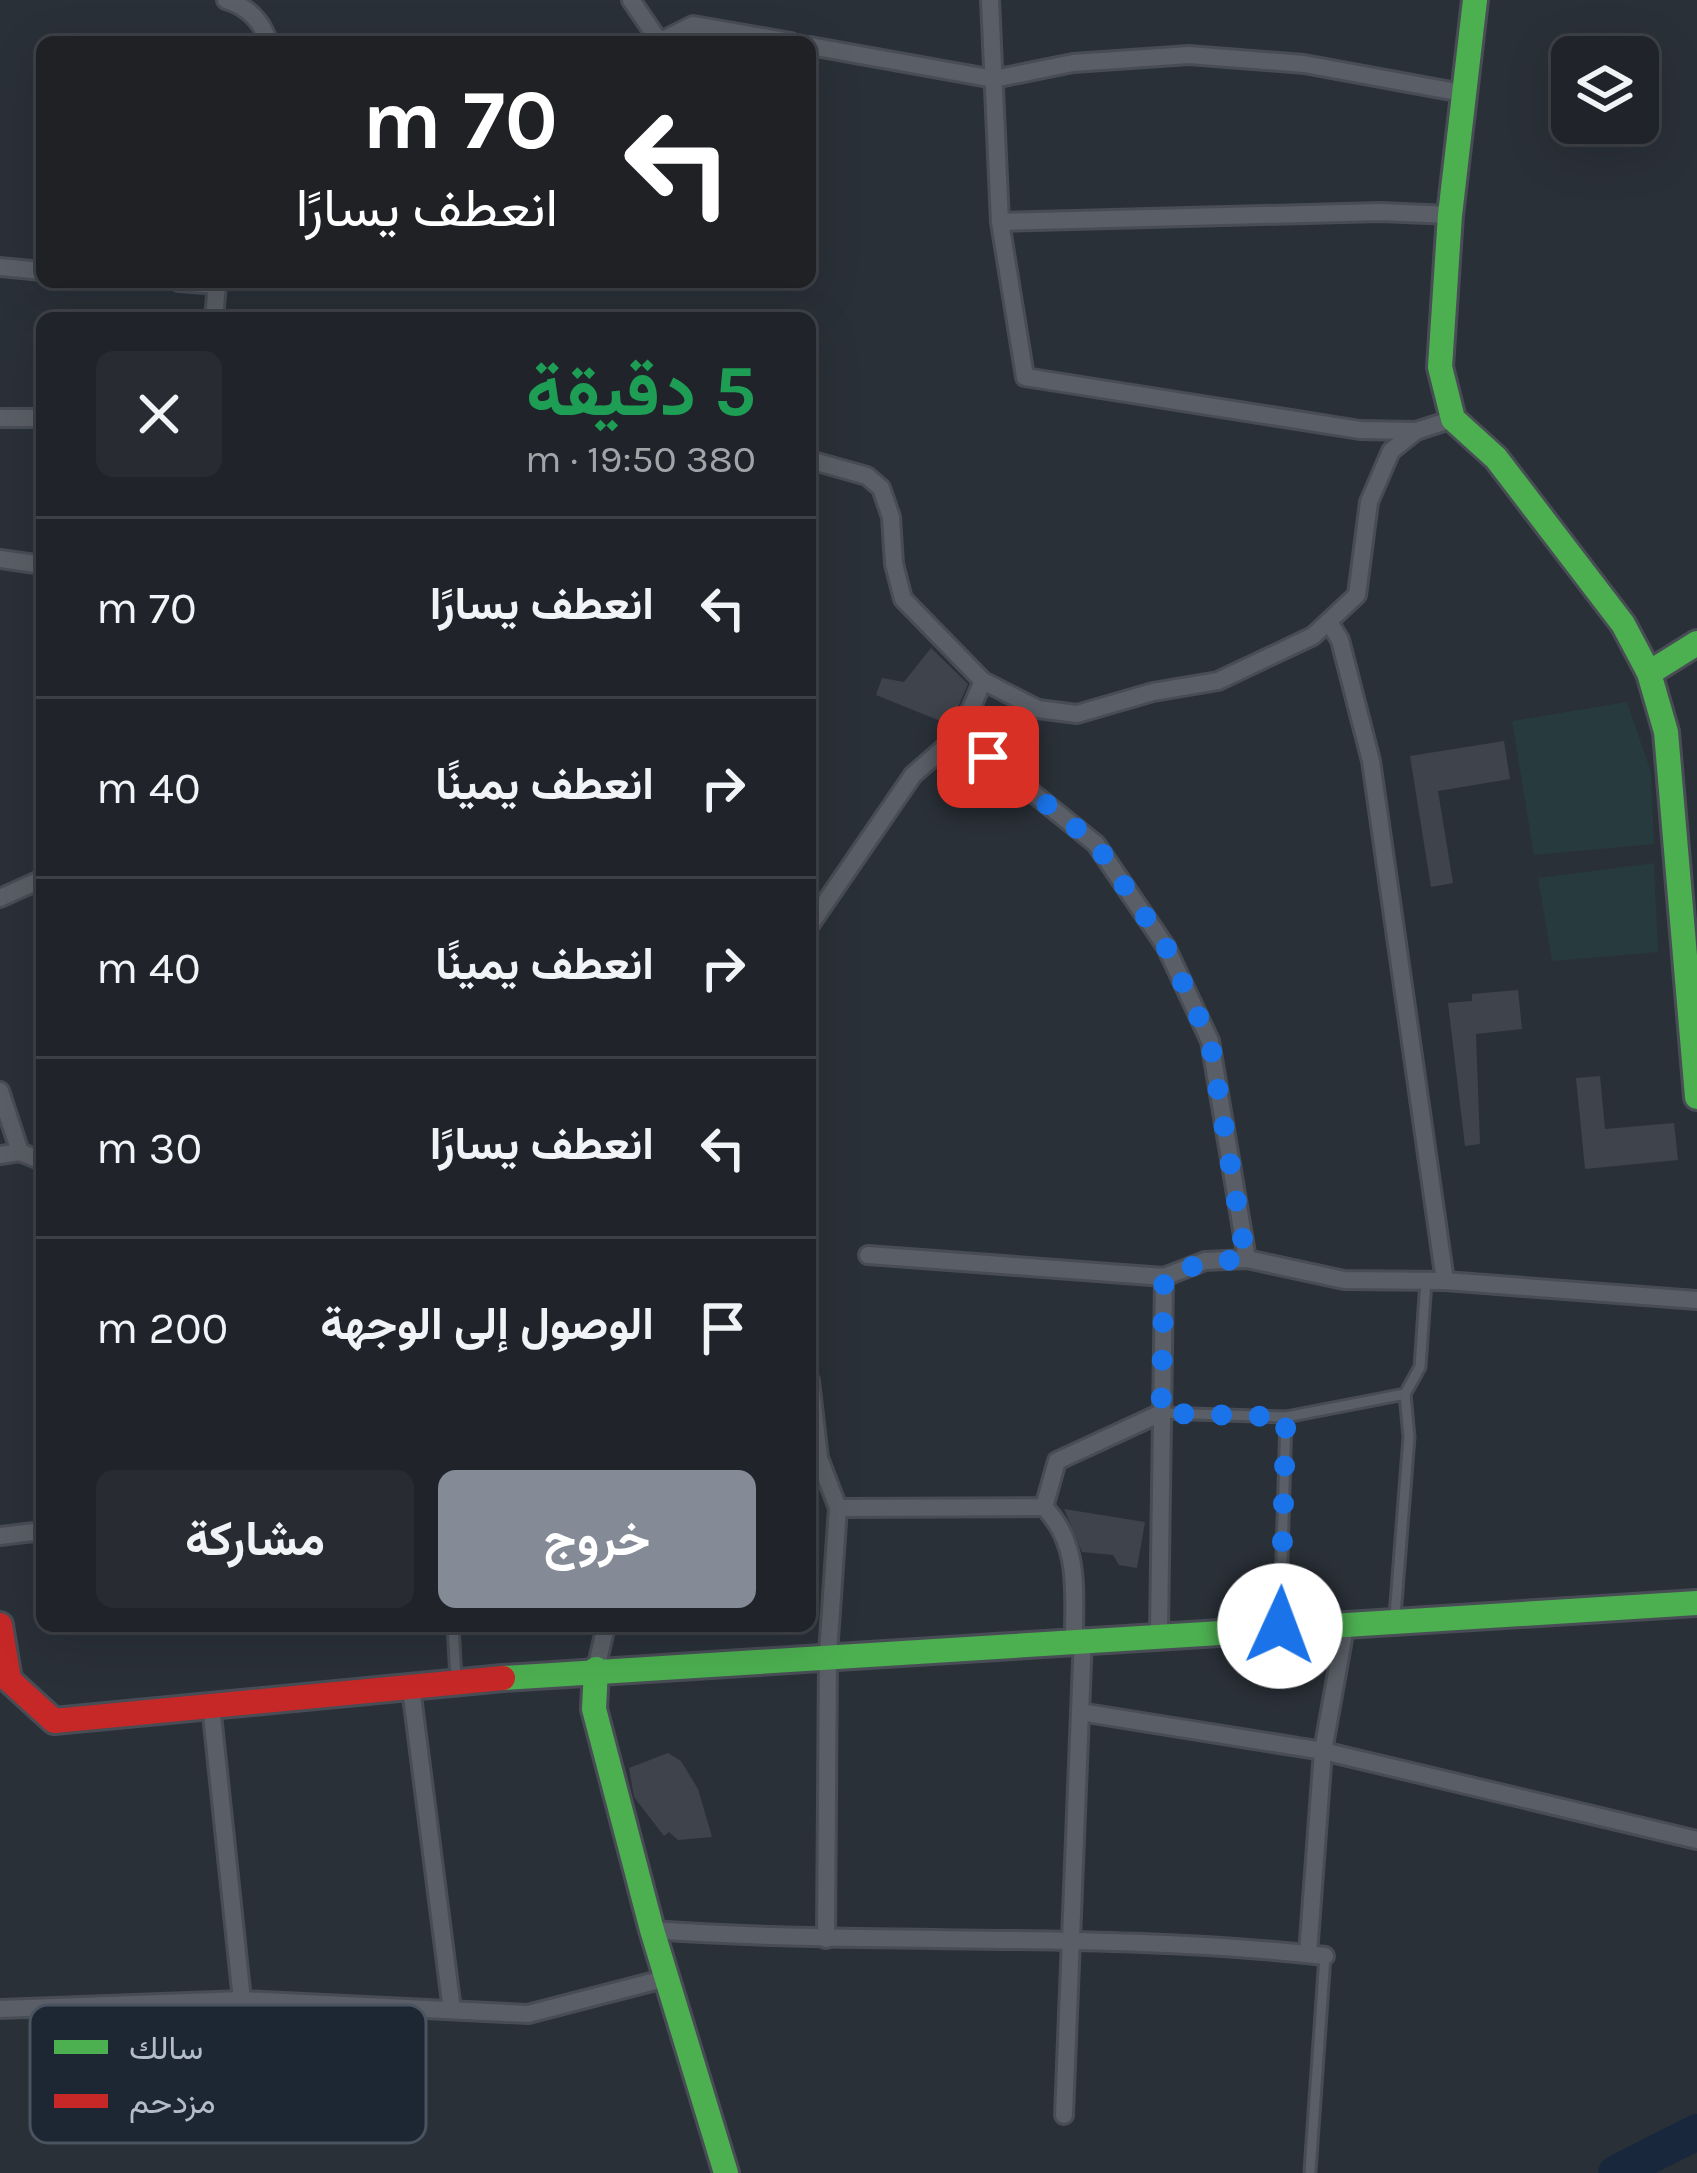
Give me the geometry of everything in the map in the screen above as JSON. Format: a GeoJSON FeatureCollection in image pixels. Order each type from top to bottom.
{"type":"FeatureCollection","features":[{"type":"Feature","properties":{"kind":"street"},"geometry":{"type":"LineString","coordinates":[[226,0],[244,5],[266,36]]}},
{"type":"Feature","properties":{"kind":"street"},"geometry":{"type":"LineString","coordinates":[[631,0],[656,36]]}},
{"type":"Feature","properties":{"kind":"street"},"geometry":{"type":"LineString","coordinates":[[990,0],[1000,222],[1025,377],[1360,430],[1416,431],[1453,419]]}},
{"type":"Feature","properties":{"kind":"street"},"geometry":{"type":"LineString","coordinates":[[1475,0],[1450,215],[1440,367],[1453,419],[1496,458],[1623,624],[1649,673],[1666,732],[1697,1097]]}},
{"type":"Feature","properties":{"kind":"street"},"geometry":{"type":"LineString","coordinates":[[670,36],[693,25],[756,36]]}},
{"type":"Feature","properties":{"kind":"street"},"geometry":{"type":"LineString","coordinates":[[816,47],[994,79],[1073,63],[1189,55],[1304,64],[1462,93]]}},
{"type":"Feature","properties":{"kind":"street"},"geometry":{"type":"LineString","coordinates":[[1000,222],[1380,212],[1450,215]]}},
{"type":"Feature","properties":{"kind":"street"},"geometry":{"type":"LineString","coordinates":[[0,267],[36,270]]}},
{"type":"Feature","properties":{"kind":"street"},"geometry":{"type":"LineString","coordinates":[[0,418],[36,418]]}},
{"type":"Feature","properties":{"kind":"street"},"geometry":{"type":"LineString","coordinates":[[816,462],[867,476],[881,488],[891,517],[894,564],[903,599],[982,681],[1038,709],[1077,714],[1153,692],[1218,681],[1313,637],[1357,595],[1369,502],[1391,451],[1416,431]]}},
{"type":"Feature","properties":{"kind":"street"},"geometry":{"type":"LineString","coordinates":[[0,559],[36,564]]}},
{"type":"Feature","properties":{"kind":"street"},"geometry":{"type":"LineString","coordinates":[[1329,622],[1340,640],[1371,761],[1436,1281]]}},
{"type":"Feature","properties":{"kind":"street"},"geometry":{"type":"LineString","coordinates":[[1649,673],[1697,643]]}},
{"type":"Feature","properties":{"kind":"street"},"geometry":{"type":"LineString","coordinates":[[816,916],[913,775],[959,734],[982,681]]}},
{"type":"Feature","properties":{"kind":"street"},"geometry":{"type":"LineString","coordinates":[[959,734],[1096,844],[1166,947],[1210,1041],[1246,1259]]}},
{"type":"Feature","properties":{"kind":"street"},"geometry":{"type":"LineString","coordinates":[[0,898],[36,882]]}},
{"type":"Feature","properties":{"kind":"street"},"geometry":{"type":"LineString","coordinates":[[0,1091],[20,1152]]}},
{"type":"Feature","properties":{"kind":"street"},"geometry":{"type":"LineString","coordinates":[[0,1155],[20,1152],[36,1159]]}},
{"type":"Feature","properties":{"kind":"street"},"geometry":{"type":"LineString","coordinates":[[868,1256],[1164,1277],[1204,1262],[1246,1259],[1343,1280],[1436,1281],[1697,1300]]}},
{"type":"Feature","properties":{"kind":"street"},"geometry":{"type":"LineString","coordinates":[[1160,1632],[1164,1277]]}},
{"type":"Feature","properties":{"kind":"street"},"geometry":{"type":"LineString","coordinates":[[1064,2114],[1079,1638],[1075,1570],[1068,1543],[1044,1507],[1057,1461],[1161,1413]]}},
{"type":"Feature","properties":{"kind":"street"},"geometry":{"type":"LineString","coordinates":[[816,1463],[838,1508],[828,1654],[826,1940]]}},
{"type":"Feature","properties":{"kind":"street"},"geometry":{"type":"LineString","coordinates":[[838,1508],[1044,1507]]}},
{"type":"Feature","properties":{"kind":"street"},"geometry":{"type":"LineString","coordinates":[[0,1536],[36,1532]]}},
{"type":"Feature","properties":{"kind":"street"},"geometry":{"type":"LineString","coordinates":[[0,1624],[4,1690],[55,1721],[596,1669],[1697,1603]]}},
{"type":"Feature","properties":{"kind":"street"},"geometry":{"type":"LineString","coordinates":[[652,1930],[826,1940],[1071,1940],[1317,1955],[1323,1751],[1346,1622]]}},
{"type":"Feature","properties":{"kind":"street"},"geometry":{"type":"LineString","coordinates":[[605,1632],[594,1709],[652,1930],[726,2173]]}},
{"type":"Feature","properties":{"kind":"street"},"geometry":{"type":"LineString","coordinates":[[411,1688],[452,2011]]}},
{"type":"Feature","properties":{"kind":"street"},"geometry":{"type":"LineString","coordinates":[[212,1705],[242,2000]]}},
{"type":"Feature","properties":{"kind":"street"},"geometry":{"type":"LineString","coordinates":[[1080,1712],[1323,1751],[1697,1840]]}},
{"type":"Feature","properties":{"kind":"street"},"geometry":{"type":"LineString","coordinates":[[426,2010],[528,2014],[667,1978]]}},
{"type":"Feature","properties":{"kind":"street"},"geometry":{"type":"LineString","coordinates":[[91,2005],[242,2000],[337,2005]]}},
{"type":"Feature","properties":{"kind":"street"},"geometry":{"type":"LineString","coordinates":[[0,2008],[30,2007]]}},
{"type":"Feature","properties":{"kind":"lane"},"geometry":{"type":"LineString","coordinates":[[1395,1620],[1408,1437],[1405,1394],[1420,1367],[1436,1281]]}},
{"type":"Feature","properties":{"kind":"lane"},"geometry":{"type":"LineString","coordinates":[[1161,1413],[1286,1417],[1405,1394]]}},
{"type":"Feature","properties":{"kind":"lane"},"geometry":{"type":"LineString","coordinates":[[1280,1626],[1286,1417]]}},
{"type":"Feature","properties":{"kind":"lane"},"geometry":{"type":"LineString","coordinates":[[453,1632],[456,1683]]}},
{"type":"Feature","properties":{"kind":"lane"},"geometry":{"type":"LineString","coordinates":[[1310,2171],[1317,1955]]}},
{"type":"Feature","properties":{"kind":"green space"},"geometry":{"type":"Polygon","coordinates":[[[1627,702],[1651,772],[1654,844],[1534,855],[1512,721],[1627,702]]]}},
{"type":"Feature","properties":{"kind":"green space"},"geometry":{"type":"Polygon","coordinates":[[[1654,863],[1658,952],[1552,961],[1538,878],[1654,863]]]}},
{"type":"Feature","properties":{"kind":"building"},"geometry":{"type":"Polygon","coordinates":[[[931,648],[968,684],[955,714],[938,720],[876,695],[882,678],[904,682],[931,648]]]}},
{"type":"Feature","properties":{"kind":"building"},"geometry":{"type":"Polygon","coordinates":[[[1504,741],[1510,779],[1438,791],[1453,883],[1431,887],[1410,756],[1504,741]]]}},
{"type":"Feature","properties":{"kind":"building"},"geometry":{"type":"Polygon","coordinates":[[[1518,990],[1522,1029],[1476,1034],[1480,1144],[1465,1146],[1448,1003],[1472,1001],[1472,994],[1518,990]]]}},
{"type":"Feature","properties":{"kind":"building"},"geometry":{"type":"Polygon","coordinates":[[[1600,1076],[1605,1129],[1674,1123],[1678,1160],[1585,1169],[1576,1078],[1600,1076]]]}},
{"type":"Feature","properties":{"kind":"building"},"geometry":{"type":"Polygon","coordinates":[[[1064,1509],[1145,1522],[1137,1568],[1119,1565],[1113,1555],[1082,1552],[1064,1509]]]}},
{"type":"Feature","properties":{"kind":"building"},"geometry":{"type":"Polygon","coordinates":[[[668,1753],[681,1761],[698,1789],[712,1837],[678,1840],[669,1832],[664,1836],[634,1797],[629,1768],[668,1753]]]}},
{"type":"Feature","properties":{"kind":"waterway"},"geometry":{"type":"LineString","coordinates":[[1616,2173],[1697,2132]]}},
{"type":"Feature","properties":{"kind":"traffic: fast"},"geometry":{"type":"LineString","coordinates":[[1475,0],[1450,215],[1440,367],[1453,419],[1496,458],[1623,624],[1649,673],[1666,732],[1697,1097]]}},
{"type":"Feature","properties":{"kind":"traffic: fast"},"geometry":{"type":"LineString","coordinates":[[1649,673],[1697,643]]}},
{"type":"Feature","properties":{"kind":"traffic: fast"},"geometry":{"type":"LineString","coordinates":[[503,1678],[1697,1603]]}},
{"type":"Feature","properties":{"kind":"traffic: fast"},"geometry":{"type":"LineString","coordinates":[[596,1669],[594,1709],[652,1930],[726,2173]]}},
{"type":"Feature","properties":{"kind":"traffic: jam"},"geometry":{"type":"LineString","coordinates":[[0,1625],[9,1680],[54,1721],[503,1678]]}},
{"type":"Feature","properties":{"kind":"route"},"geometry":{"type":"LineString","coordinates":[[988,757],[1096,844],[1166,947],[1210,1041],[1246,1259],[1204,1262],[1164,1277],[1161,1413],[1286,1417],[1280,1626]]}}]}
